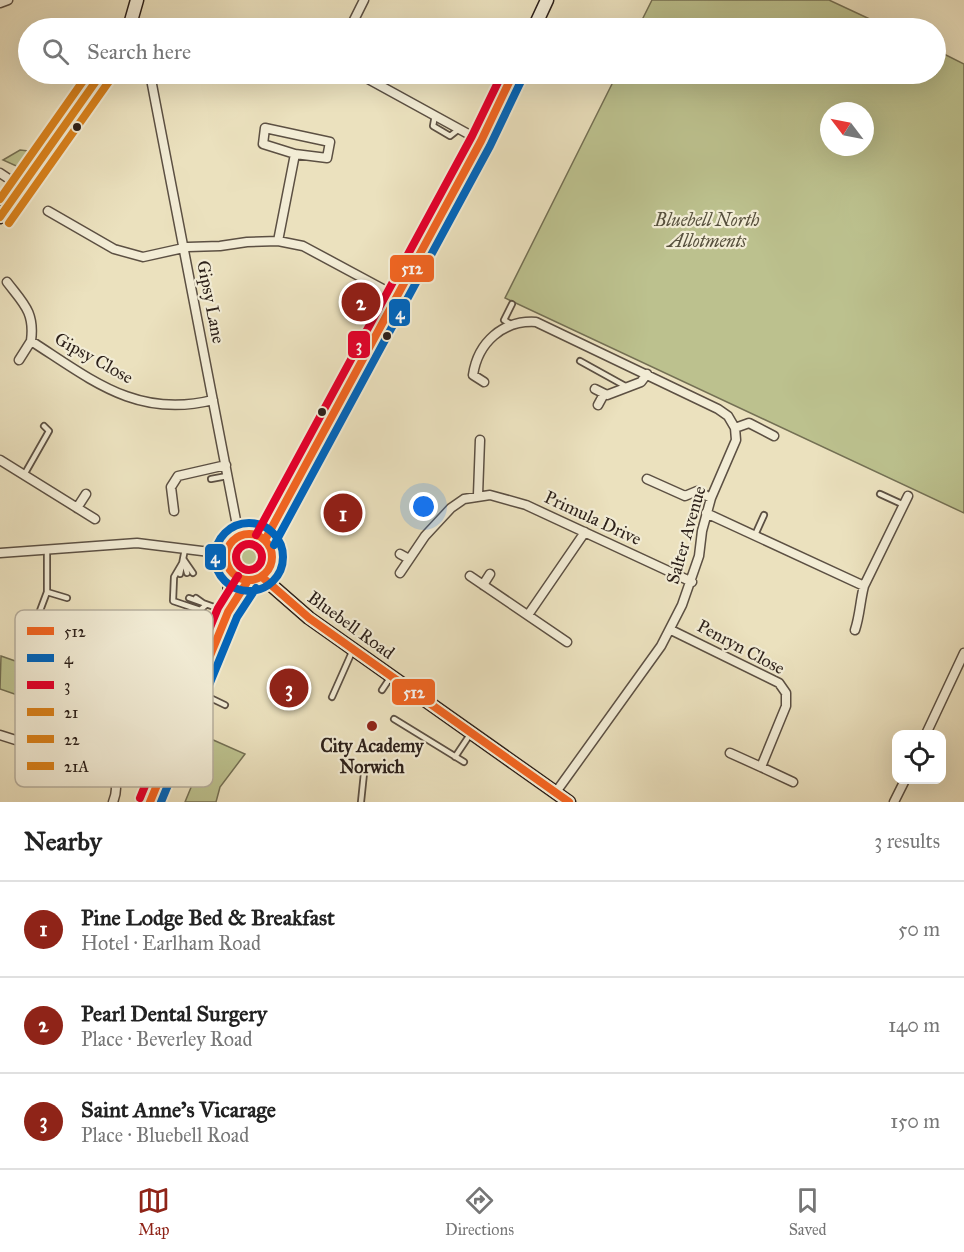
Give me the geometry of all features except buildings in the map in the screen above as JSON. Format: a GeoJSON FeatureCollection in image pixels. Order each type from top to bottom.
{"type":"FeatureCollection","features":[{"type":"Feature","properties":{"kind":"main road"},"geometry":{"type":"LineString","coordinates":[[134,18],[137,0]]}},
{"type":"Feature","properties":{"kind":"main road"},"geometry":{"type":"LineString","coordinates":[[539,18],[547,0]]}},
{"type":"Feature","properties":{"kind":"main road"},"geometry":{"type":"LineString","coordinates":[[0,217],[94,84]]}},
{"type":"Feature","properties":{"kind":"main road"},"geometry":{"type":"LineString","coordinates":[[265,540],[481,141],[508,84]]}},
{"type":"Feature","properties":{"kind":"main road"},"geometry":{"type":"LineString","coordinates":[[213,648],[228,612],[247,582],[262,577],[269,570],[273,560],[272,550],[265,540],[248,534],[239,536],[233,541],[226,554],[231,571],[228,612]]}},
{"type":"Feature","properties":{"kind":"main road"},"geometry":{"type":"LineString","coordinates":[[231,571],[247,582]]}},
{"type":"Feature","properties":{"kind":"main road","name":"Bluebell Road"},"geometry":{"type":"LineString","coordinates":[[262,577],[289,603],[569,802]]}},
{"type":"Feature","properties":{"kind":"main road"},"geometry":{"type":"LineString","coordinates":[[150,802],[156,787]]}},
{"type":"Feature","properties":{"kind":"street"},"geometry":{"type":"LineString","coordinates":[[0,3],[8,0]]}},
{"type":"Feature","properties":{"kind":"street"},"geometry":{"type":"LineString","coordinates":[[355,18],[364,0]]}},
{"type":"Feature","properties":{"kind":"street","name":"Gipsy Lane"},"geometry":{"type":"LineString","coordinates":[[152,84],[239,536]]}},
{"type":"Feature","properties":{"kind":"street"},"geometry":{"type":"LineString","coordinates":[[378,84],[435,116],[457,135],[481,141]]}},
{"type":"Feature","properties":{"kind":"street"},"geometry":{"type":"LineString","coordinates":[[265,128],[330,142],[327,158],[295,154],[263,144],[265,128]]}},
{"type":"Feature","properties":{"kind":"street"},"geometry":{"type":"LineString","coordinates":[[279,241],[295,154]]}},
{"type":"Feature","properties":{"kind":"street"},"geometry":{"type":"LineString","coordinates":[[0,173],[21,187]]}},
{"type":"Feature","properties":{"kind":"street"},"geometry":{"type":"LineString","coordinates":[[48,211],[114,249],[143,257],[184,248],[279,241],[303,246],[396,296]]}},
{"type":"Feature","properties":{"kind":"street","name":"Gipsy Close"},"geometry":{"type":"LineString","coordinates":[[7,282],[24,302],[33,327],[32,341],[18,360]]}},
{"type":"Feature","properties":{"kind":"street"},"geometry":{"type":"LineString","coordinates":[[478,381],[473,375],[474,368],[485,344],[492,336],[525,321],[547,326],[718,409],[728,416],[735,428],[749,423],[774,436]]}},
{"type":"Feature","properties":{"kind":"street","name":"Gipsy Close"},"geometry":{"type":"LineString","coordinates":[[32,341],[110,390],[132,398],[165,406],[182,407],[213,400]]}},
{"type":"Feature","properties":{"kind":"street"},"geometry":{"type":"LineString","coordinates":[[595,389],[607,395],[641,382],[647,375]]}},
{"type":"Feature","properties":{"kind":"street"},"geometry":{"type":"LineString","coordinates":[[598,405],[604,394]]}},
{"type":"Feature","properties":{"kind":"street","name":"Salter Avenue"},"geometry":{"type":"LineString","coordinates":[[556,792],[671,630],[692,582],[706,513],[732,454],[736,440],[735,428]]}},
{"type":"Feature","properties":{"kind":"street"},"geometry":{"type":"LineString","coordinates":[[400,573],[431,528],[451,508],[478,495],[480,440]]}},
{"type":"Feature","properties":{"kind":"street"},"geometry":{"type":"LineString","coordinates":[[0,461],[94,519]]}},
{"type":"Feature","properties":{"kind":"street"},"geometry":{"type":"LineString","coordinates":[[174,512],[171,487],[178,476],[182,473],[226,465]]}},
{"type":"Feature","properties":{"kind":"street"},"geometry":{"type":"LineString","coordinates":[[647,479],[685,496],[697,491],[711,498]]}},
{"type":"Feature","properties":{"kind":"street"},"geometry":{"type":"LineString","coordinates":[[77,508],[87,494]]}},
{"type":"Feature","properties":{"kind":"street","name":"Primula Drive"},"geometry":{"type":"LineString","coordinates":[[478,495],[507,498],[692,582]]}},
{"type":"Feature","properties":{"kind":"street"},"geometry":{"type":"LineString","coordinates":[[855,630],[860,616],[860,602],[864,586],[908,496]]}},
{"type":"Feature","properties":{"kind":"street"},"geometry":{"type":"LineString","coordinates":[[706,513],[864,586]]}},
{"type":"Feature","properties":{"kind":"street"},"geometry":{"type":"LineString","coordinates":[[528,615],[585,532]]}},
{"type":"Feature","properties":{"kind":"street"},"geometry":{"type":"LineString","coordinates":[[0,553],[136,543],[185,547],[226,554]]}},
{"type":"Feature","properties":{"kind":"street"},"geometry":{"type":"LineString","coordinates":[[400,554],[409,559]]}},
{"type":"Feature","properties":{"kind":"street"},"geometry":{"type":"LineString","coordinates":[[483,585],[490,574]]}},
{"type":"Feature","properties":{"kind":"street"},"geometry":{"type":"LineString","coordinates":[[470,576],[567,642]]}},
{"type":"Feature","properties":{"kind":"street","name":"Penryn Close"},"geometry":{"type":"LineString","coordinates":[[671,630],[779,682],[786,693],[786,706],[761,767]]}},
{"type":"Feature","properties":{"kind":"street"},"geometry":{"type":"LineString","coordinates":[[929,730],[961,667],[964,653]]}},
{"type":"Feature","properties":{"kind":"street"},"geometry":{"type":"LineString","coordinates":[[0,735],[15,740]]}},
{"type":"Feature","properties":{"kind":"street"},"geometry":{"type":"LineString","coordinates":[[730,753],[793,782]]}},
{"type":"Feature","properties":{"kind":"street"},"geometry":{"type":"LineString","coordinates":[[894,802],[903,784]]}},
{"type":"Feature","properties":{"kind":"street"},"geometry":{"type":"LineString","coordinates":[[113,802],[115,787]]}},
{"type":"Feature","properties":{"kind":"lane"},"geometry":{"type":"LineString","coordinates":[[512,304],[504,320],[512,325]]}},
{"type":"Feature","properties":{"kind":"lane"},"geometry":{"type":"LineString","coordinates":[[580,361],[627,387]]}},
{"type":"Feature","properties":{"kind":"lane"},"geometry":{"type":"LineString","coordinates":[[23,475],[49,431],[44,426]]}},
{"type":"Feature","properties":{"kind":"lane"},"geometry":{"type":"LineString","coordinates":[[211,478],[227,476]]}},
{"type":"Feature","properties":{"kind":"lane"},"geometry":{"type":"LineString","coordinates":[[880,494],[904,505]]}},
{"type":"Feature","properties":{"kind":"lane"},"geometry":{"type":"LineString","coordinates":[[755,535],[764,515]]}},
{"type":"Feature","properties":{"kind":"lane"},"geometry":{"type":"LineString","coordinates":[[180,574],[185,547]]}},
{"type":"Feature","properties":{"kind":"lane"},"geometry":{"type":"LineString","coordinates":[[39,610],[40,601],[47,592],[46,549]]}},
{"type":"Feature","properties":{"kind":"lane"},"geometry":{"type":"LineString","coordinates":[[184,560],[193,573]]}},
{"type":"Feature","properties":{"kind":"lane"},"geometry":{"type":"LineString","coordinates":[[184,560],[187,573]]}},
{"type":"Feature","properties":{"kind":"lane"},"geometry":{"type":"LineString","coordinates":[[184,560],[174,576],[173,601],[200,610],[206,604]]}},
{"type":"Feature","properties":{"kind":"lane"},"geometry":{"type":"LineString","coordinates":[[47,592],[67,598]]}},
{"type":"Feature","properties":{"kind":"lane"},"geometry":{"type":"LineString","coordinates":[[189,598],[228,612]]}},
{"type":"Feature","properties":{"kind":"lane"},"geometry":{"type":"LineString","coordinates":[[182,599],[196,601]]}},
{"type":"Feature","properties":{"kind":"lane"},"geometry":{"type":"LineString","coordinates":[[332,697],[353,649]]}},
{"type":"Feature","properties":{"kind":"lane"},"geometry":{"type":"LineString","coordinates":[[382,690],[392,676]]}},
{"type":"Feature","properties":{"kind":"lane"},"geometry":{"type":"LineString","coordinates":[[213,699],[225,705]]}},
{"type":"Feature","properties":{"kind":"lane"},"geometry":{"type":"LineString","coordinates":[[394,719],[464,762]]}},
{"type":"Feature","properties":{"kind":"lane"},"geometry":{"type":"LineString","coordinates":[[456,757],[471,733]]}},
{"type":"Feature","properties":{"kind":"lane"},"geometry":{"type":"LineString","coordinates":[[361,802],[364,772]]}},
{"type":"Feature","properties":{"kind":"green space"},"geometry":{"type":"Polygon","coordinates":[[[652,0],[829,0],[868,18],[643,18],[652,0]]]}},
{"type":"Feature","properties":{"kind":"green space","name":"Bluebell North Allotments"},"geometry":{"type":"Polygon","coordinates":[[[946,55],[964,64],[964,513],[505,298],[612,84],[946,84],[946,55]]]}},
{"type":"Feature","properties":{"kind":"green space"},"geometry":{"type":"Polygon","coordinates":[[[20,150],[38,152],[23,169],[3,160],[20,150]]]}},
{"type":"Feature","properties":{"kind":"green space"},"geometry":{"type":"Polygon","coordinates":[[[250,539],[263,544],[268,557],[263,570],[250,575],[237,570],[232,557],[237,544],[250,539]]]}},
{"type":"Feature","properties":{"kind":"green space"},"geometry":{"type":"Polygon","coordinates":[[[1,656],[15,661],[15,694],[0,689],[1,656]]]}},
{"type":"Feature","properties":{"kind":"green space"},"geometry":{"type":"Polygon","coordinates":[[[213,740],[245,754],[220,787],[216,802],[185,802],[191,787],[213,787],[213,740]]]}},
{"type":"Feature","properties":{"kind":"transit line","name":"21A"},"geometry":{"type":"LineString","coordinates":[[0,199],[81,84]]}},
{"type":"Feature","properties":{"kind":"transit line","name":"21"},"geometry":{"type":"LineString","coordinates":[[0,217],[94,84]]}},
{"type":"Feature","properties":{"kind":"transit line","name":"22"},"geometry":{"type":"LineString","coordinates":[[9,223],[107,84]]}},
{"type":"Feature","properties":{"kind":"transit line","name":"3"},"geometry":{"type":"LineString","coordinates":[[256,535],[472,136],[497,84]]}},
{"type":"Feature","properties":{"kind":"transit line","name":"512"},"geometry":{"type":"LineString","coordinates":[[265,540],[481,141],[508,84]]}},
{"type":"Feature","properties":{"kind":"transit line","name":"4"},"geometry":{"type":"LineString","coordinates":[[274,545],[490,146],[520,84]]}},
{"type":"Feature","properties":{"kind":"transit line","name":"4"},"geometry":{"type":"LineString","coordinates":[[249,523],[262,526],[273,533],[280,544],[283,557],[280,570],[273,581],[262,588],[249,591],[236,588],[225,581],[218,570],[215,557],[218,544],[225,533],[236,526],[249,523]]}},
{"type":"Feature","properties":{"kind":"transit line","name":"512"},"geometry":{"type":"LineString","coordinates":[[249,534],[258,535],[265,541],[271,548],[272,557],[271,566],[265,573],[258,579],[249,580],[240,579],[233,573],[227,566],[226,557],[227,548],[233,541],[240,535],[249,534]]}},
{"type":"Feature","properties":{"kind":"transit line","name":"3"},"geometry":{"type":"LineString","coordinates":[[249,544],[258,548],[262,557],[258,566],[249,570],[240,566],[236,557],[240,548],[249,544]]}},
{"type":"Feature","properties":{"kind":"transit line","name":"3"},"geometry":{"type":"LineString","coordinates":[[213,620],[238,576]]}},
{"type":"Feature","properties":{"kind":"transit line","name":"512"},"geometry":{"type":"LineString","coordinates":[[262,577],[309,618],[569,802]]}},
{"type":"Feature","properties":{"kind":"transit line","name":"512"},"geometry":{"type":"LineString","coordinates":[[213,649],[228,612],[247,582]]}},
{"type":"Feature","properties":{"kind":"transit line","name":"4"},"geometry":{"type":"LineString","coordinates":[[213,675],[237,617],[256,588]]}},
{"type":"Feature","properties":{"kind":"transit line","name":"3"},"geometry":{"type":"LineString","coordinates":[[140,798],[145,787]]}},
{"type":"Feature","properties":{"kind":"transit line","name":"512"},"geometry":{"type":"LineString","coordinates":[[150,802],[156,787]]}},
{"type":"Feature","properties":{"kind":"transit line","name":"4"},"geometry":{"type":"LineString","coordinates":[[161,802],[167,787]]}},
{"type":"Feature","properties":{"kind":"place","name":"Pearl Dental Surgery"},"geometry":{"type":"Point","coordinates":[361,302]}},
{"type":"Feature","properties":{"kind":"place","name":"Pine Lodge Bed & Breakfast"},"geometry":{"type":"Point","coordinates":[343,513]}},
{"type":"Feature","properties":{"kind":"place","name":"Saint Anne’s Vicarage"},"geometry":{"type":"Point","coordinates":[289,688]}},
{"type":"Feature","properties":{"kind":"place","name":"City Academy Norwich"},"geometry":{"type":"Point","coordinates":[372,726]}}]}
